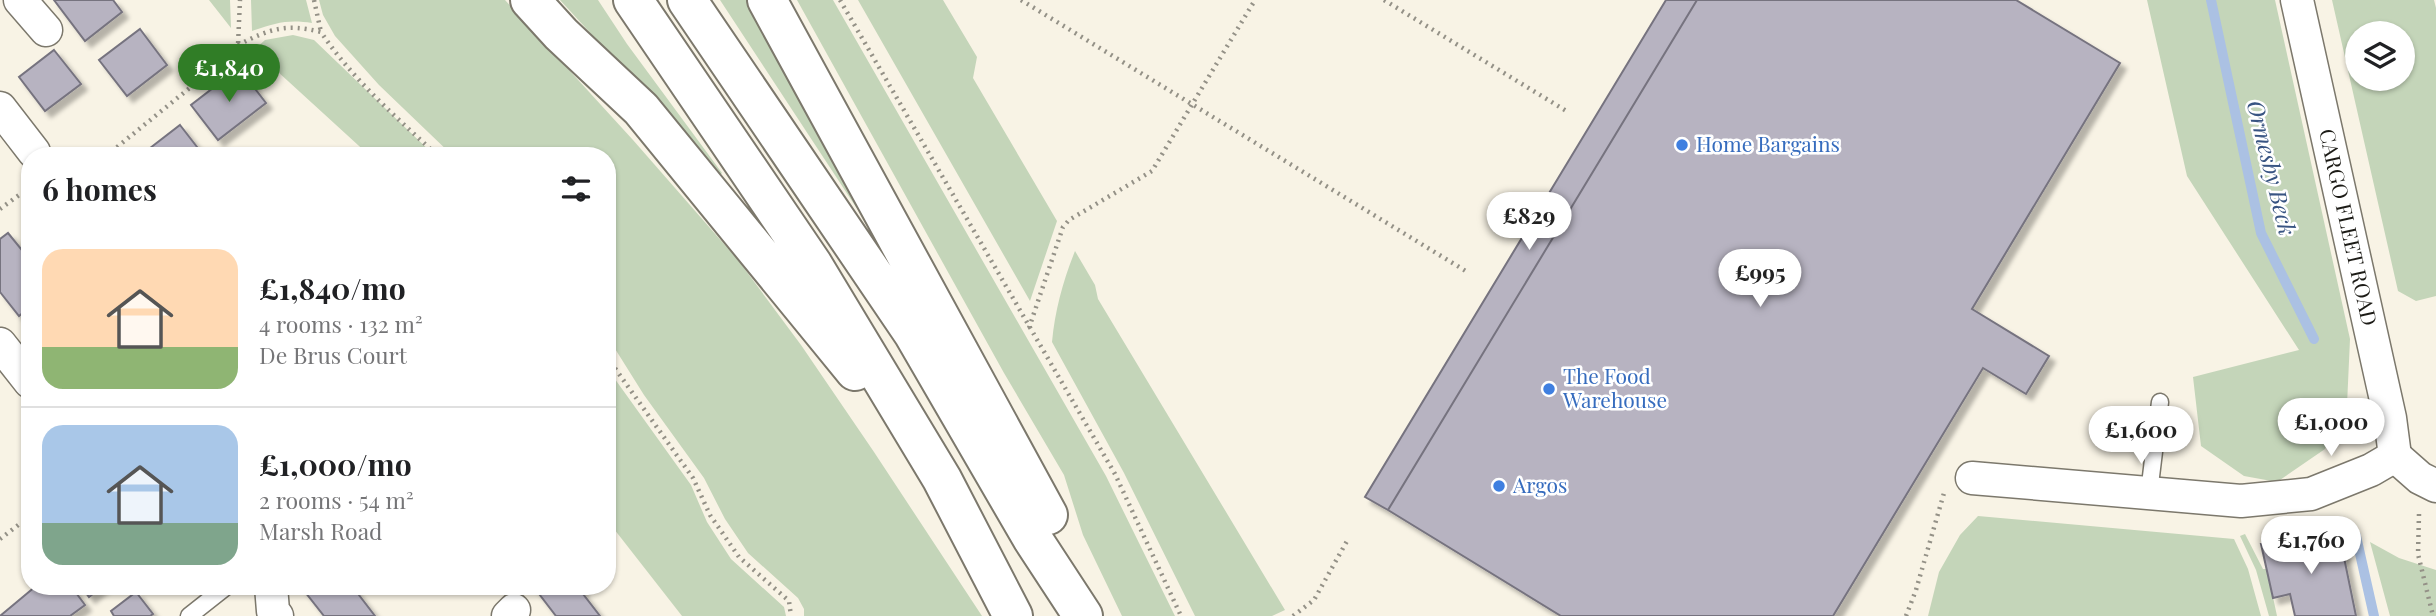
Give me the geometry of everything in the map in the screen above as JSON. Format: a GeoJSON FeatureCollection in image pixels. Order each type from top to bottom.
{"type":"FeatureCollection","features":[{"type":"Feature","properties":{"kind":"highway"},"geometry":{"type":"LineString","coordinates":[[530,0],[561,34],[641,109],[943,478]]}},
{"type":"Feature","properties":{"kind":"highway"},"geometry":{"type":"LineString","coordinates":[[633,0],[813,265],[943,478],[1013,616]]}},
{"type":"Feature","properties":{"kind":"highway"},"geometry":{"type":"LineString","coordinates":[[687,0],[913,332],[1032,538],[1083,616]]}},
{"type":"Feature","properties":{"kind":"highway"},"geometry":{"type":"LineString","coordinates":[[767,0],[1048,513],[1083,616]]}},
{"type":"Feature","properties":{"kind":"street"},"geometry":{"type":"LineString","coordinates":[[0,18],[21,0],[46,30]]}},
{"type":"Feature","properties":{"kind":"street","name":"CARGO FLEET ROAD"},"geometry":{"type":"LineString","coordinates":[[2297,0],[2390,418],[2383,463]]}},
{"type":"Feature","properties":{"kind":"street"},"geometry":{"type":"LineString","coordinates":[[0,108],[30,147]]}},
{"type":"Feature","properties":{"kind":"street"},"geometry":{"type":"LineString","coordinates":[[0,344],[21,371]]}},
{"type":"Feature","properties":{"kind":"street"},"geometry":{"type":"LineString","coordinates":[[1972,478],[2241,501],[2311,494],[2383,463],[2428,482]]}},
{"type":"Feature","properties":{"kind":"street"},"geometry":{"type":"LineString","coordinates":[[272,595],[273,611],[278,616]]}},
{"type":"Feature","properties":{"kind":"lane"},"geometry":{"type":"LineString","coordinates":[[2149,493],[2160,402]]}},
{"type":"Feature","properties":{"kind":"lane"},"geometry":{"type":"LineString","coordinates":[[188,616],[216,595]]}},
{"type":"Feature","properties":{"kind":"path"},"geometry":{"type":"LineString","coordinates":[[117,147],[234,52],[238,45],[240,0]]}},
{"type":"Feature","properties":{"kind":"path"},"geometry":{"type":"LineString","coordinates":[[314,0],[321,32],[333,50],[429,147]]}},
{"type":"Feature","properties":{"kind":"path"},"geometry":{"type":"LineString","coordinates":[[840,0],[1115,474],[1181,616]]}},
{"type":"Feature","properties":{"kind":"path"},"geometry":{"type":"LineString","coordinates":[[1021,0],[1469,273]]}},
{"type":"Feature","properties":{"kind":"path"},"geometry":{"type":"LineString","coordinates":[[1029,328],[1063,227],[1069,220],[1152,171],[1255,0]]}},
{"type":"Feature","properties":{"kind":"path"},"geometry":{"type":"LineString","coordinates":[[1384,0],[1568,112]]}},
{"type":"Feature","properties":{"kind":"path"},"geometry":{"type":"LineString","coordinates":[[238,45],[271,29],[305,28],[321,32]]}},
{"type":"Feature","properties":{"kind":"path"},"geometry":{"type":"LineString","coordinates":[[0,209],[21,194]]}},
{"type":"Feature","properties":{"kind":"path"},"geometry":{"type":"LineString","coordinates":[[616,370],[693,478],[710,515],[739,557],[789,601],[791,616]]}},
{"type":"Feature","properties":{"kind":"path"},"geometry":{"type":"LineString","coordinates":[[1906,616],[1916,590],[1942,496],[1957,477],[1972,478]]}},
{"type":"Feature","properties":{"kind":"path"},"geometry":{"type":"LineString","coordinates":[[2428,482],[2418,554],[2433,616]]}},
{"type":"Feature","properties":{"kind":"path"},"geometry":{"type":"LineString","coordinates":[[0,539],[21,523]]}},
{"type":"Feature","properties":{"kind":"path"},"geometry":{"type":"LineString","coordinates":[[1293,616],[1314,600],[1347,541]]}},
{"type":"Feature","properties":{"kind":"green space"},"geometry":{"type":"Polygon","coordinates":[[[209,0],[230,0],[231,28],[209,0]]]}},
{"type":"Feature","properties":{"kind":"green space"},"geometry":{"type":"Polygon","coordinates":[[[251,0],[306,0],[312,23],[282,22],[252,31],[251,0]]]}},
{"type":"Feature","properties":{"kind":"green space"},"geometry":{"type":"Polygon","coordinates":[[[319,0],[505,0],[738,260],[801,345],[982,616],[804,616],[804,609],[798,598],[748,553],[725,519],[704,478],[644,395],[616,350],[616,147],[444,147],[379,85],[335,36],[323,15],[319,0]]]}},
{"type":"Feature","properties":{"kind":"green space"},"geometry":{"type":"Polygon","coordinates":[[[560,0],[598,0],[722,173],[716,179],[641,88],[560,0]]]}},
{"type":"Feature","properties":{"kind":"green space"},"geometry":{"type":"Polygon","coordinates":[[[720,0],[753,0],[871,230],[720,0]]]}},
{"type":"Feature","properties":{"kind":"green space"},"geometry":{"type":"Polygon","coordinates":[[[797,0],[833,0],[1106,476],[1175,616],[1122,616],[1083,535],[1064,475],[1004,373],[797,0]]]}},
{"type":"Feature","properties":{"kind":"green space"},"geometry":{"type":"Polygon","coordinates":[[[858,0],[943,0],[977,57],[973,78],[1057,221],[1030,301],[858,0]]]}},
{"type":"Feature","properties":{"kind":"green space"},"geometry":{"type":"Polygon","coordinates":[[[2147,0],[2275,0],[2350,339],[2347,405],[2325,449],[2277,482],[2244,476],[2201,446],[2193,377],[2299,350],[2187,176],[2147,0]]]}},
{"type":"Feature","properties":{"kind":"green space"},"geometry":{"type":"Polygon","coordinates":[[[2332,0],[2434,0],[2436,296],[2416,301],[2398,291],[2353,91],[2415,91],[2415,21],[2345,21],[2345,57],[2332,0]]]}},
{"type":"Feature","properties":{"kind":"green space"},"geometry":{"type":"Polygon","coordinates":[[[293,35],[314,40],[426,147],[360,147],[254,50],[265,40],[293,35]]]}},
{"type":"Feature","properties":{"kind":"green space"},"geometry":{"type":"Polygon","coordinates":[[[1075,251],[1095,285],[1098,299],[1285,610],[1272,616],[1195,616],[1124,473],[1052,342],[1060,296],[1075,251]]]}},
{"type":"Feature","properties":{"kind":"green space"},"geometry":{"type":"Polygon","coordinates":[[[616,381],[691,485],[707,522],[731,559],[784,607],[786,616],[682,616],[616,532],[616,381]]]}},
{"type":"Feature","properties":{"kind":"green space"},"geometry":{"type":"Polygon","coordinates":[[[1978,516],[2234,539],[2248,569],[2261,616],[1928,616],[1939,572],[1960,535],[1978,516]]]}},
{"type":"Feature","properties":{"kind":"green space"},"geometry":{"type":"Polygon","coordinates":[[[2245,534],[2263,569],[2267,569],[2277,616],[2269,616],[2256,570],[2240,536],[2245,534]]]}},
{"type":"Feature","properties":{"kind":"green space"},"geometry":{"type":"Polygon","coordinates":[[[2370,542],[2399,558],[2436,570],[2436,616],[2390,616],[2370,542]]]}},
{"type":"Feature","properties":{"kind":"building"},"geometry":{"type":"Polygon","coordinates":[[[54,0],[113,0],[122,12],[85,41],[54,0]]]}},
{"type":"Feature","properties":{"kind":"building"},"geometry":{"type":"Polygon","coordinates":[[[1666,0],[1697,0],[1388,510],[1365,497],[1666,0]]]}},
{"type":"Feature","properties":{"kind":"building"},"geometry":{"type":"Polygon","coordinates":[[[1697,0],[2016,0],[2120,63],[1972,309],[2049,356],[2026,394],[1983,368],[1833,616],[1561,616],[1388,510],[1697,0]]]}},
{"type":"Feature","properties":{"kind":"building"},"geometry":{"type":"Polygon","coordinates":[[[140,29],[167,65],[127,96],[99,60],[140,29]]]}},
{"type":"Feature","properties":{"kind":"building"},"geometry":{"type":"Polygon","coordinates":[[[54,50],[81,84],[45,111],[19,77],[54,50]]]}},
{"type":"Feature","properties":{"kind":"building"},"geometry":{"type":"Polygon","coordinates":[[[239,68],[266,103],[218,140],[191,105],[239,68]]]}},
{"type":"Feature","properties":{"kind":"building"},"geometry":{"type":"Polygon","coordinates":[[[180,125],[197,147],[151,147],[180,125]]]}},
{"type":"Feature","properties":{"kind":"building"},"geometry":{"type":"Polygon","coordinates":[[[8,233],[21,249],[19,316],[0,292],[0,239],[8,233]]]}},
{"type":"Feature","properties":{"kind":"building"},"geometry":{"type":"Polygon","coordinates":[[[2339,533],[2356,616],[2295,616],[2290,594],[2273,598],[2261,544],[2282,545],[2339,533]]]}},
{"type":"Feature","properties":{"kind":"building"},"geometry":{"type":"Polygon","coordinates":[[[25,595],[78,595],[85,605],[70,616],[0,616],[25,595]]]}},
{"type":"Feature","properties":{"kind":"building"},"geometry":{"type":"Polygon","coordinates":[[[132,595],[138,595],[153,614],[114,616],[111,611],[132,595]]]}},
{"type":"Feature","properties":{"kind":"building"},"geometry":{"type":"Polygon","coordinates":[[[308,595],[359,595],[375,616],[324,616],[308,595]]]}},
{"type":"Feature","properties":{"kind":"building"},"geometry":{"type":"Polygon","coordinates":[[[540,595],[584,595],[600,616],[556,616],[540,595]]]}},
{"type":"Feature","properties":{"kind":"waterway","name":"Ormesby Beck"},"geometry":{"type":"LineString","coordinates":[[2211,0],[2261,233],[2314,339]]}},
{"type":"Feature","properties":{"kind":"waterway","name":"Ormesby Beck"},"geometry":{"type":"LineString","coordinates":[[2356,536],[2374,616]]}},
{"type":"Feature","properties":{"kind":"place","name":"Home Bargains"},"geometry":{"type":"Point","coordinates":[1682,145]}},
{"type":"Feature","properties":{"kind":"place","name":"The Food Warehouse"},"geometry":{"type":"Point","coordinates":[1549,389]}},
{"type":"Feature","properties":{"kind":"place","name":"Argos"},"geometry":{"type":"Point","coordinates":[1499,486]}}]}
